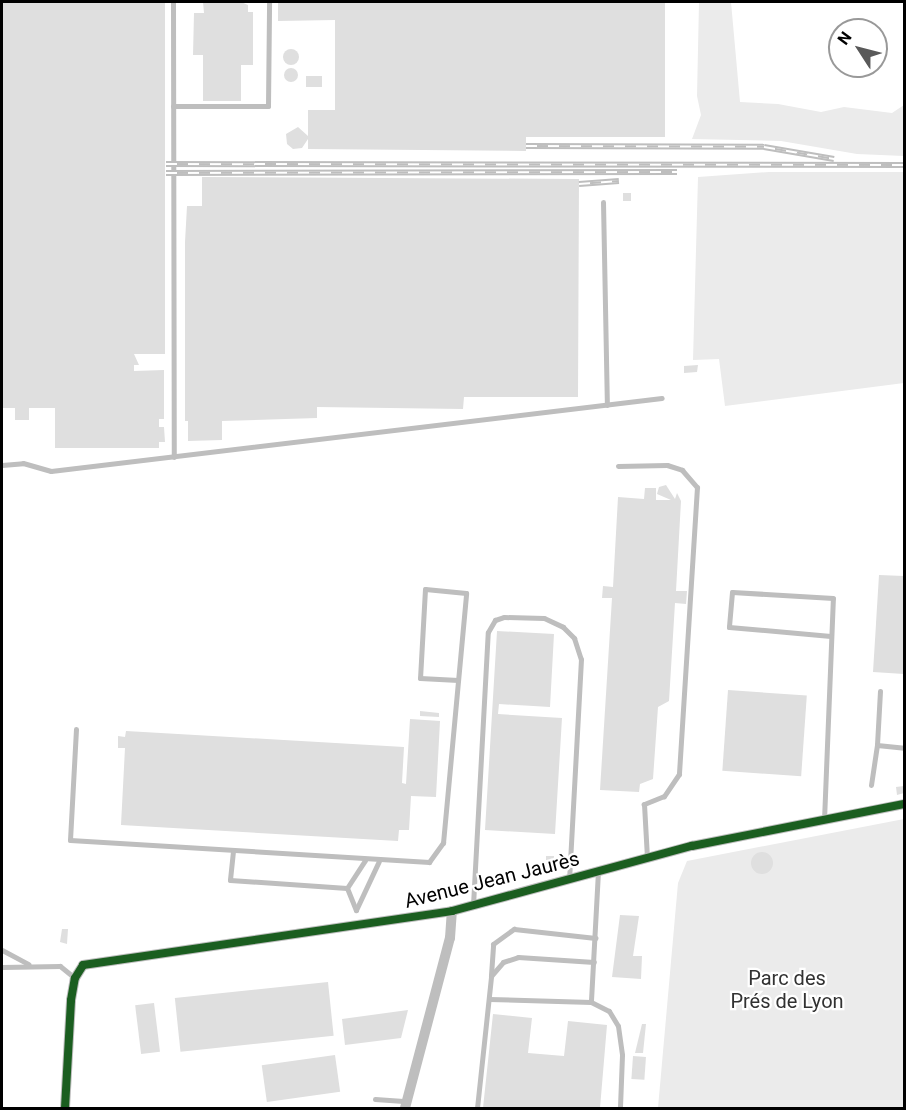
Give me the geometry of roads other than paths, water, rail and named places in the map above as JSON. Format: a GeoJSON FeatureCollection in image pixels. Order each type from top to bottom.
{"type":"FeatureCollection","features":[{"type":"Feature","properties":{"kind":"street","name":"Avenue Jean Jaurès"},"geometry":{"type":"LineString","coordinates":[[75,978],[83,965],[452,911],[647,858],[904,804]]}},
{"type":"Feature","properties":{"kind":"street"},"geometry":{"type":"LineString","coordinates":[[406,1105],[450,938],[452,911]]}},
{"type":"Feature","properties":{"kind":"street"},"geometry":{"type":"LineString","coordinates":[[65,1108],[75,978]]}},
{"type":"Feature","properties":{"kind":"lane"},"geometry":{"type":"LineString","coordinates":[[173,2],[174,457]]}},
{"type":"Feature","properties":{"kind":"lane"},"geometry":{"type":"LineString","coordinates":[[173,106],[268,106],[268,2]]}},
{"type":"Feature","properties":{"kind":"lane"},"geometry":{"type":"LineString","coordinates":[[603,202],[606,405]]}},
{"type":"Feature","properties":{"kind":"lane"},"geometry":{"type":"LineString","coordinates":[[2,465],[23,463],[51,471],[662,398]]}},
{"type":"Feature","properties":{"kind":"lane"},"geometry":{"type":"LineString","coordinates":[[618,466],[667,465],[682,470],[697,487],[679,774],[664,796],[644,804],[647,858]]}},
{"type":"Feature","properties":{"kind":"lane"},"geometry":{"type":"LineString","coordinates":[[76,729],[70,840],[379,861],[429,862],[443,843],[458,680],[466,593],[425,588],[420,678],[458,680]]}},
{"type":"Feature","properties":{"kind":"lane"},"geometry":{"type":"LineString","coordinates":[[824,820],[833,598],[732,592],[729,627],[831,636]]}},
{"type":"Feature","properties":{"kind":"lane"},"geometry":{"type":"LineString","coordinates":[[473,905],[488,632],[495,620],[504,617],[544,618],[563,627],[574,638],[581,659],[569,879]]}},
{"type":"Feature","properties":{"kind":"lane"},"geometry":{"type":"LineString","coordinates":[[870,785],[877,745],[880,692]]}},
{"type":"Feature","properties":{"kind":"lane"},"geometry":{"type":"LineString","coordinates":[[877,745],[904,748]]}},
{"type":"Feature","properties":{"kind":"lane"},"geometry":{"type":"LineString","coordinates":[[233,851],[230,880],[347,888]]}},
{"type":"Feature","properties":{"kind":"lane"},"geometry":{"type":"LineString","coordinates":[[347,888],[365,860]]}},
{"type":"Feature","properties":{"kind":"lane"},"geometry":{"type":"LineString","coordinates":[[356,909],[379,861]]}},
{"type":"Feature","properties":{"kind":"lane"},"geometry":{"type":"LineString","coordinates":[[591,1002],[598,872]]}},
{"type":"Feature","properties":{"kind":"lane"},"geometry":{"type":"LineString","coordinates":[[347,888],[356,909],[359,926]]}},
{"type":"Feature","properties":{"kind":"lane"},"geometry":{"type":"LineString","coordinates":[[477,1108],[493,944],[514,929],[596,938]]}},
{"type":"Feature","properties":{"kind":"lane"},"geometry":{"type":"LineString","coordinates":[[2,950],[28,964]]}},
{"type":"Feature","properties":{"kind":"lane"},"geometry":{"type":"LineString","coordinates":[[491,976],[502,962],[518,957],[594,962]]}},
{"type":"Feature","properties":{"kind":"lane"},"geometry":{"type":"LineString","coordinates":[[2,968],[11,970],[28,964],[60,966],[75,978]]}},
{"type":"Feature","properties":{"kind":"lane"},"geometry":{"type":"LineString","coordinates":[[489,999],[591,1002],[609,1011],[618,1026],[622,1055],[620,1108]]}},
{"type":"Feature","properties":{"kind":"lane"},"geometry":{"type":"LineString","coordinates":[[375,1100],[406,1105]]}},
{"type":"Feature","properties":{"kind":"railway"},"geometry":{"type":"LineString","coordinates":[[526,146],[764,147],[834,159]]}},
{"type":"Feature","properties":{"kind":"railway"},"geometry":{"type":"LineString","coordinates":[[166,164],[904,165]]}},
{"type":"Feature","properties":{"kind":"railway"},"geometry":{"type":"LineString","coordinates":[[166,173],[677,172]]}},
{"type":"Feature","properties":{"kind":"railway"},"geometry":{"type":"LineString","coordinates":[[579,184],[619,181]]}},
{"type":"Feature","properties":{"kind":"park label","name":"Parc des Prés de Lyon"},"geometry":{"type":"Point","coordinates":[787,990]}}]}
